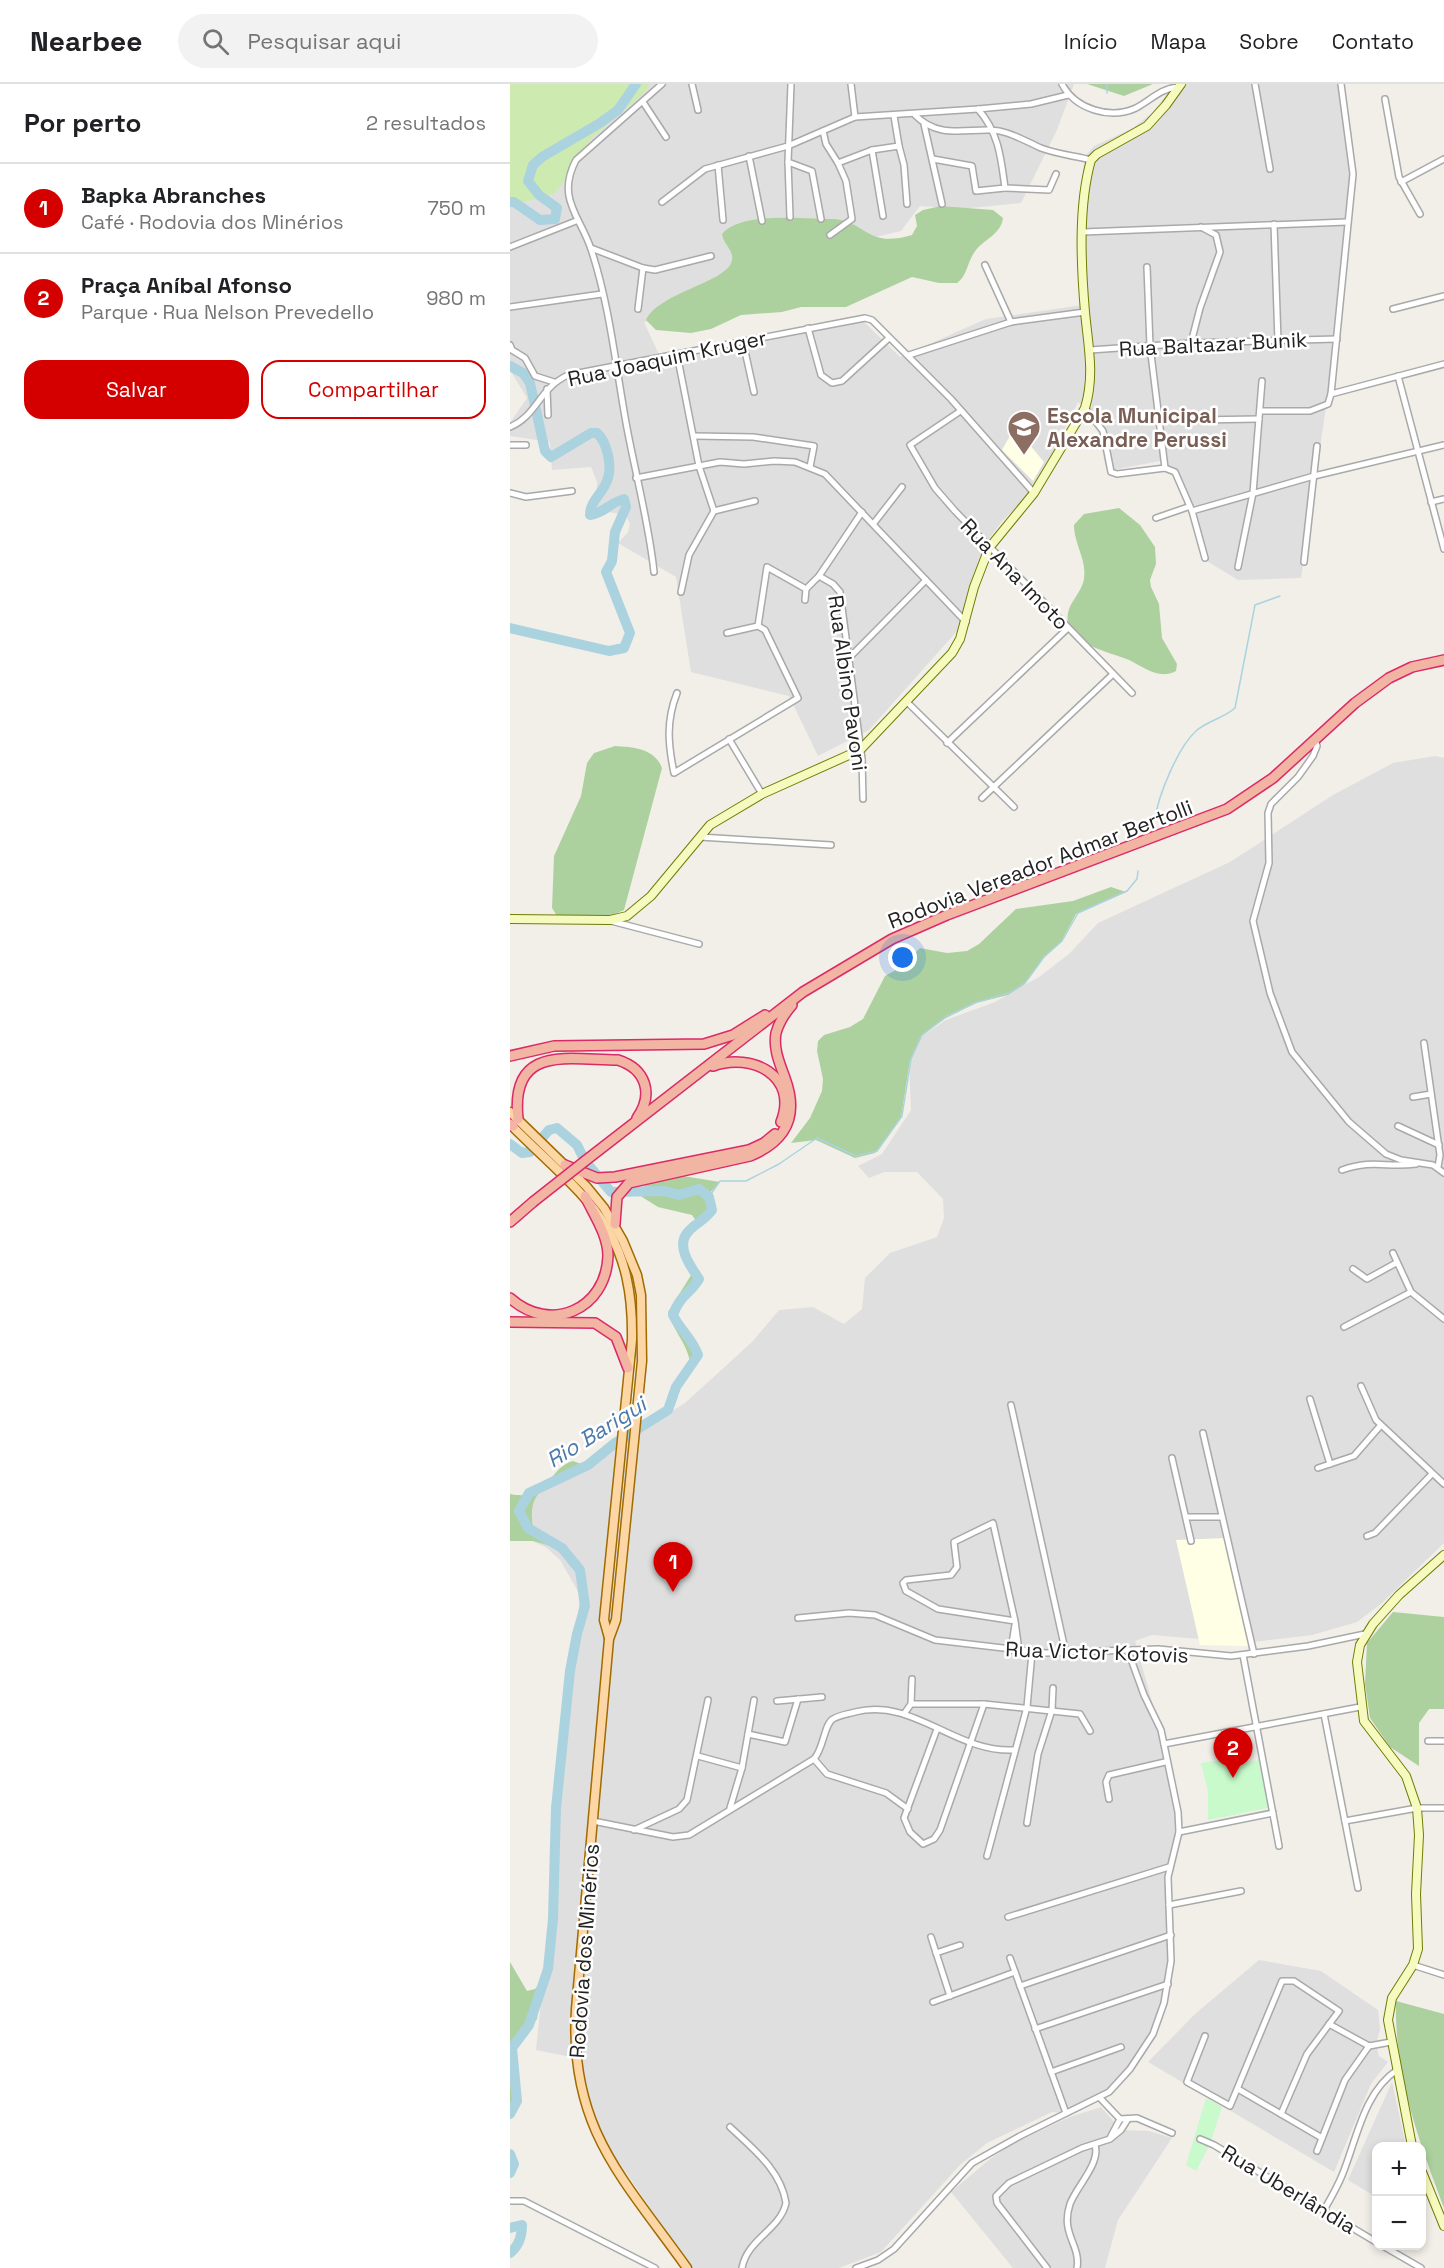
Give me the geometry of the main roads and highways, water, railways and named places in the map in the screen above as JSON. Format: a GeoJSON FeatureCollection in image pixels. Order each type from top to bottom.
{"type":"FeatureCollection","features":[{"type":"Feature","properties":{"kind":"highway","name":"Rodovia Vereador Admar Bertolli"},"geometry":{"type":"LineString","coordinates":[[510,1222],[608,1142],[803,992],[892,939],[947,915],[1227,808],[1260,789],[1355,703],[1389,678],[1413,667],[1443,660]]}},
{"type":"Feature","properties":{"kind":"highway"},"geometry":{"type":"LineString","coordinates":[[510,1056],[554,1046],[704,1044],[733,1035],[803,992]]}},
{"type":"Feature","properties":{"kind":"highway"},"geometry":{"type":"LineString","coordinates":[[615,1224],[617,1197],[629,1184],[750,1156],[768,1148],[780,1137],[788,1123],[791,1107],[790,1093],[778,1061],[776,1034],[780,1022],[803,992]]}},
{"type":"Feature","properties":{"kind":"highway"},"geometry":{"type":"LineString","coordinates":[[515,1125],[514,1085],[519,1074],[530,1064],[544,1060],[618,1060],[637,1070],[647,1089],[643,1110],[632,1125]]}},
{"type":"Feature","properties":{"kind":"highway"},"geometry":{"type":"LineString","coordinates":[[565,1165],[597,1178],[615,1177],[749,1150],[764,1143],[777,1132],[783,1119],[785,1104],[777,1081],[769,1071],[753,1062],[739,1060],[705,1069]]}},
{"type":"Feature","properties":{"kind":"highway"},"geometry":{"type":"LineString","coordinates":[[510,1298],[534,1314],[556,1317],[572,1313],[596,1291],[605,1275],[607,1247],[606,1239],[585,1196]]}},
{"type":"Feature","properties":{"kind":"highway"},"geometry":{"type":"LineString","coordinates":[[510,1229],[519,1215]]}},
{"type":"Feature","properties":{"kind":"highway"},"geometry":{"type":"LineString","coordinates":[[510,1322],[596,1323],[616,1337],[628,1368]]}},
{"type":"Feature","properties":{"kind":"main road"},"geometry":{"type":"LineString","coordinates":[[510,919],[610,920],[627,916],[639,909],[698,837],[718,819],[762,794],[860,750],[952,653],[966,623],[974,587],[989,548],[1034,493],[1085,408],[1091,384],[1081,256],[1091,160],[1097,154],[1147,126],[1167,105],[1179,86]]}},
{"type":"Feature","properties":{"kind":"main road","name":"Rodovia dos Minérios"},"geometry":{"type":"LineString","coordinates":[[510,1112],[515,1125],[539,1154],[585,1196],[601,1216],[618,1244],[625,1263],[632,1310],[604,1620],[609,1639]]}},
{"type":"Feature","properties":{"kind":"main road","name":"Rodovia dos Minérios"},"geometry":{"type":"LineString","coordinates":[[515,1125],[547,1148],[565,1165],[586,1186],[615,1224],[637,1275],[641,1294],[642,1361],[616,1620],[609,1639],[574,2034],[579,2087],[600,2143],[687,2268]]}},
{"type":"Feature","properties":{"kind":"main road"},"geometry":{"type":"LineString","coordinates":[[1411,2142],[1388,2020],[1390,2005],[1398,1985],[1413,1965],[1419,1938],[1417,1808],[1406,1776],[1367,1727],[1360,1707],[1357,1662],[1365,1634],[1399,1596],[1444,1555]]}},
{"type":"Feature","properties":{"kind":"main road"},"geometry":{"type":"LineString","coordinates":[[1426,2182],[1444,2226]]}},
{"type":"Feature","properties":{"kind":"waterway","name":"Rio Barigui"},"geometry":{"type":"LineString","coordinates":[[510,202],[514,202],[540,220],[555,219],[557,208],[539,195],[528,181],[533,165],[542,157],[618,110],[636,84]]}},
{"type":"Feature","properties":{"kind":"waterway"},"geometry":{"type":"LineString","coordinates":[[1107,84],[1107,93]]}},
{"type":"Feature","properties":{"kind":"waterway","name":"Rio Barigui"},"geometry":{"type":"LineString","coordinates":[[510,366],[523,373],[530,383],[545,451],[551,457],[591,433],[597,433],[604,442],[608,454],[609,473],[606,483],[592,505],[590,515],[624,499],[626,507],[615,532],[612,561],[606,572],[630,633],[624,648],[609,651],[510,628]]}},
{"type":"Feature","properties":{"kind":"waterway"},"geometry":{"type":"LineString","coordinates":[[1155,819],[1170,772],[1189,738],[1200,728],[1235,708],[1255,605],[1280,596]]}},
{"type":"Feature","properties":{"kind":"waterway"},"geometry":{"type":"LineString","coordinates":[[709,1197],[720,1181],[746,1181],[779,1164],[817,1138],[856,1156],[877,1151],[902,1116],[911,1059],[922,1035],[947,1016],[977,1002],[1009,993],[1025,983],[1044,957],[1062,941],[1078,913],[1127,891],[1137,879],[1138,871]]}},
{"type":"Feature","properties":{"kind":"waterway","name":"Rio Barigui"},"geometry":{"type":"LineString","coordinates":[[510,1144],[522,1153],[530,1152],[549,1130],[557,1128],[577,1145],[585,1161],[611,1192],[665,1191],[679,1195],[699,1189],[709,1197],[712,1210],[690,1229],[684,1238],[686,1256],[699,1279],[679,1303],[673,1315],[698,1355],[676,1387],[668,1410],[615,1443],[588,1465],[529,1493],[519,1511],[528,1528],[562,1548],[580,1570],[585,1606],[570,1671],[556,1808],[553,1919],[548,1969],[529,2025],[512,2048],[517,2101],[510,2114]]}},
{"type":"Feature","properties":{"kind":"waterway","name":"Rio Barigui"},"geometry":{"type":"LineString","coordinates":[[510,2154],[514,2164],[510,2173]]}},
{"type":"Feature","properties":{"kind":"waterway","name":"Rio Barigui"},"geometry":{"type":"LineString","coordinates":[[510,2228],[522,2225],[519,2241],[510,2253]]}},
{"type":"Feature","properties":{"kind":"place","name":"Escola Municipal Alexandre Perussi"},"geometry":{"type":"Point","coordinates":[1024,456]}},
{"type":"Feature","properties":{"kind":"place","name":"Bapka Abranches"},"geometry":{"type":"Point","coordinates":[673,1592]}},
{"type":"Feature","properties":{"kind":"place","name":"Praça Aníbal Afonso"},"geometry":{"type":"Point","coordinates":[1233,1778]}}]}
